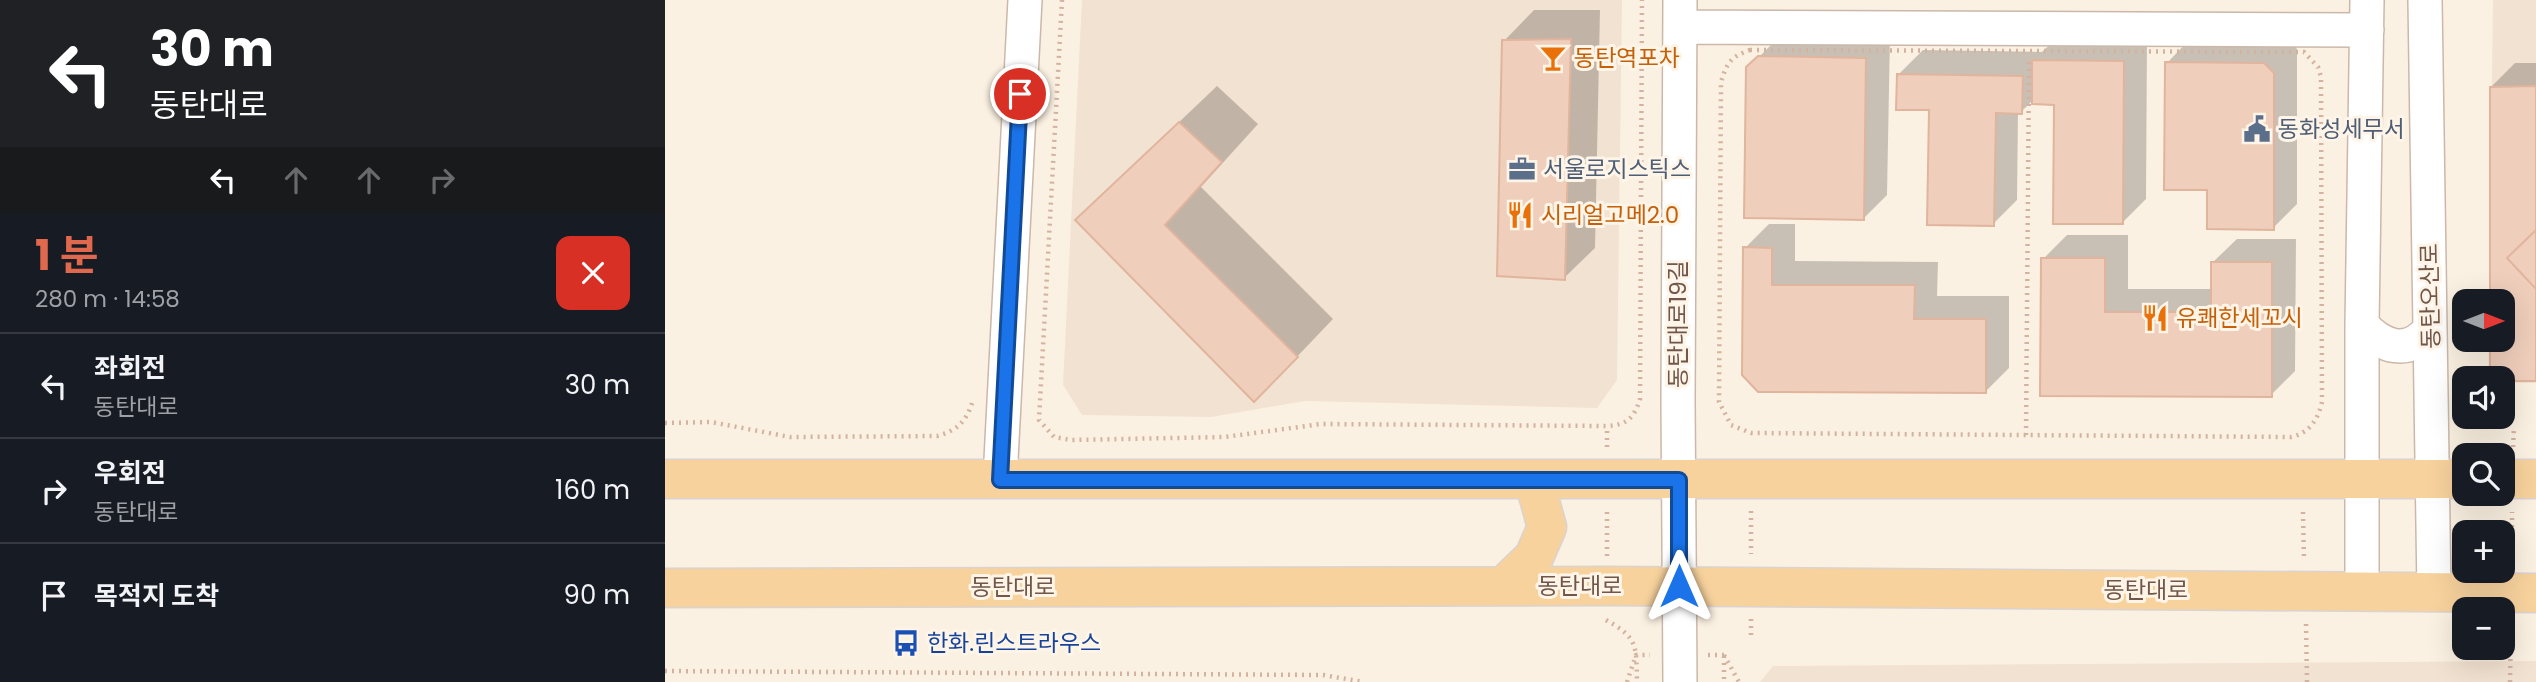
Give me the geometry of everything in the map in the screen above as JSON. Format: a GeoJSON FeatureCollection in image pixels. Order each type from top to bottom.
{"type":"FeatureCollection","features":[{"type":"Feature","properties":{"kind":"main road"},"geometry":{"type":"LineString","coordinates":[[665,479],[2448,480]]}},
{"type":"Feature","properties":{"kind":"main road"},"geometry":{"type":"LineString","coordinates":[[1504,586],[1534,556],[1547,527],[1534,480]]}},
{"type":"Feature","properties":{"kind":"main road","name":"동탄대로"},"geometry":{"type":"LineString","coordinates":[[665,588],[1679,586],[2524,593]]}},
{"type":"Feature","properties":{"kind":"street"},"geometry":{"type":"LineString","coordinates":[[1000,480],[1025,0]]}},
{"type":"Feature","properties":{"kind":"street","name":"동탄오산로"},"geometry":{"type":"LineString","coordinates":[[2425,0],[2430,330],[2448,480],[2434,592]]}},
{"type":"Feature","properties":{"kind":"street"},"geometry":{"type":"LineString","coordinates":[[1680,13],[2367,15],[2362,325],[2362,592]]}},
{"type":"Feature","properties":{"kind":"street","name":"동탄대로19길"},"geometry":{"type":"LineString","coordinates":[[1680,13],[1680,682]]}},
{"type":"Feature","properties":{"kind":"street"},"geometry":{"type":"LineString","coordinates":[[2362,325],[2374,338],[2388,346],[2406,346],[2421,340],[2430,330]]}},
{"type":"Feature","properties":{"kind":"path"},"geometry":{"type":"LineString","coordinates":[[1062,0],[1039,420],[1054,437],[1071,440],[1224,437],[1321,424],[1607,426],[1622,425],[1631,419],[1640,399],[1643,0]]}},
{"type":"Feature","properties":{"kind":"path"},"geometry":{"type":"LineString","coordinates":[[2303,435],[1751,433],[1731,425],[1719,402],[1721,82],[1726,65],[1737,54],[1750,50],[2304,52],[2318,67],[2321,77],[2322,402],[2319,414],[2303,435],[2307,682]]}},
{"type":"Feature","properties":{"kind":"path"},"geometry":{"type":"LineString","coordinates":[[2026,435],[2029,51]]}},
{"type":"Feature","properties":{"kind":"path"},"geometry":{"type":"LineString","coordinates":[[665,423],[711,422],[790,437],[937,436],[953,432],[964,420],[972,398]]}},
{"type":"Feature","properties":{"kind":"path"},"geometry":{"type":"LineString","coordinates":[[1607,426],[1606,621],[1627,633],[1634,643],[1637,682]]}},
{"type":"Feature","properties":{"kind":"path"},"geometry":{"type":"LineString","coordinates":[[2510,682],[2511,637],[2524,593],[2514,429]]}},
{"type":"Feature","properties":{"kind":"path"},"geometry":{"type":"LineString","coordinates":[[1751,433],[1751,636]]}},
{"type":"Feature","properties":{"kind":"path"},"geometry":{"type":"LineString","coordinates":[[1627,682],[1636,655]]}},
{"type":"Feature","properties":{"kind":"path"},"geometry":{"type":"LineString","coordinates":[[1724,682],[1724,655],[1738,682]]}},
{"type":"Feature","properties":{"kind":"path"},"geometry":{"type":"LineString","coordinates":[[665,671],[1323,675],[1364,682]]}},
{"type":"Feature","properties":{"kind":"shaded area"},"geometry":{"type":"Polygon","coordinates":[[[1082,0],[1622,0],[1617,380],[1597,408],[1305,401],[1211,417],[1082,415],[1063,385],[1082,0]]]}},
{"type":"Feature","properties":{"kind":"shaded area"},"geometry":{"type":"Polygon","coordinates":[[[2493,0],[2536,0],[2536,383],[2515,383],[2515,366],[2488,366],[2489,352],[2515,352],[2515,289],[2489,289],[2493,0]]]}},
{"type":"Feature","properties":{"kind":"shaded area"},"geometry":{"type":"Polygon","coordinates":[[[2536,661],[2536,682],[1760,682],[1773,666],[2536,661]]]}},
{"type":"Feature","properties":{"kind":"building"},"geometry":{"type":"Polygon","coordinates":[[[1571,39],[1565,280],[1497,276],[1502,40],[1571,39]]]}},
{"type":"Feature","properties":{"kind":"building"},"geometry":{"type":"Polygon","coordinates":[[[1758,56],[1866,58],[1864,220],[1744,218],[1746,67],[1758,56]]]}},
{"type":"Feature","properties":{"kind":"building"},"geometry":{"type":"Polygon","coordinates":[[[2032,60],[2124,61],[2123,224],[2053,224],[2054,105],[2032,104],[2032,60]]]}},
{"type":"Feature","properties":{"kind":"building"},"geometry":{"type":"Polygon","coordinates":[[[2165,62],[2264,63],[2274,73],[2274,230],[2207,229],[2207,190],[2164,190],[2165,62]]]}},
{"type":"Feature","properties":{"kind":"building"},"geometry":{"type":"Polygon","coordinates":[[[1897,74],[2023,76],[2022,114],[1996,113],[1994,226],[1927,225],[1929,110],[1896,110],[1897,74]]]}},
{"type":"Feature","properties":{"kind":"building"},"geometry":{"type":"Polygon","coordinates":[[[2536,86],[2536,381],[2515,381],[2515,366],[2490,366],[2490,352],[2515,352],[2515,289],[2490,289],[2490,87],[2536,86]]]}},
{"type":"Feature","properties":{"kind":"building"},"geometry":{"type":"Polygon","coordinates":[[[1179,122],[1222,162],[1165,225],[1298,357],[1254,402],[1075,220],[1179,122]]]}},
{"type":"Feature","properties":{"kind":"building"},"geometry":{"type":"Polygon","coordinates":[[[2536,230],[2536,289],[2507,258],[2536,230]]]}},
{"type":"Feature","properties":{"kind":"building"},"geometry":{"type":"Polygon","coordinates":[[[1743,247],[1772,248],[1772,285],[1915,285],[1914,319],[1986,319],[1986,393],[1758,392],[1742,375],[1743,247]]]}},
{"type":"Feature","properties":{"kind":"building"},"geometry":{"type":"Polygon","coordinates":[[[2041,258],[2105,258],[2105,312],[2211,312],[2211,262],[2272,262],[2272,397],[2040,396],[2041,258]]]}},
{"type":"Feature","properties":{"kind":"place","name":"동탄역포차"},"geometry":{"type":"Point","coordinates":[1553,58]}},
{"type":"Feature","properties":{"kind":"place","name":"동화성세무서"},"geometry":{"type":"Point","coordinates":[2257,129]}},
{"type":"Feature","properties":{"kind":"place","name":"서울로지스틱스"},"geometry":{"type":"Point","coordinates":[1522,169]}},
{"type":"Feature","properties":{"kind":"place","name":"시리얼고메2.0"},"geometry":{"type":"Point","coordinates":[1520,215]}},
{"type":"Feature","properties":{"kind":"place","name":"유쾌한세꼬시"},"geometry":{"type":"Point","coordinates":[2155,318]}},
{"type":"Feature","properties":{"kind":"place","name":"한화.린스트라우스"},"geometry":{"type":"Point","coordinates":[906,643]}},
{"type":"Feature","properties":{"kind":"route"},"geometry":{"type":"LineString","coordinates":[[1020,94],[1000,480],[1679,480],[1679,586]]}}]}
